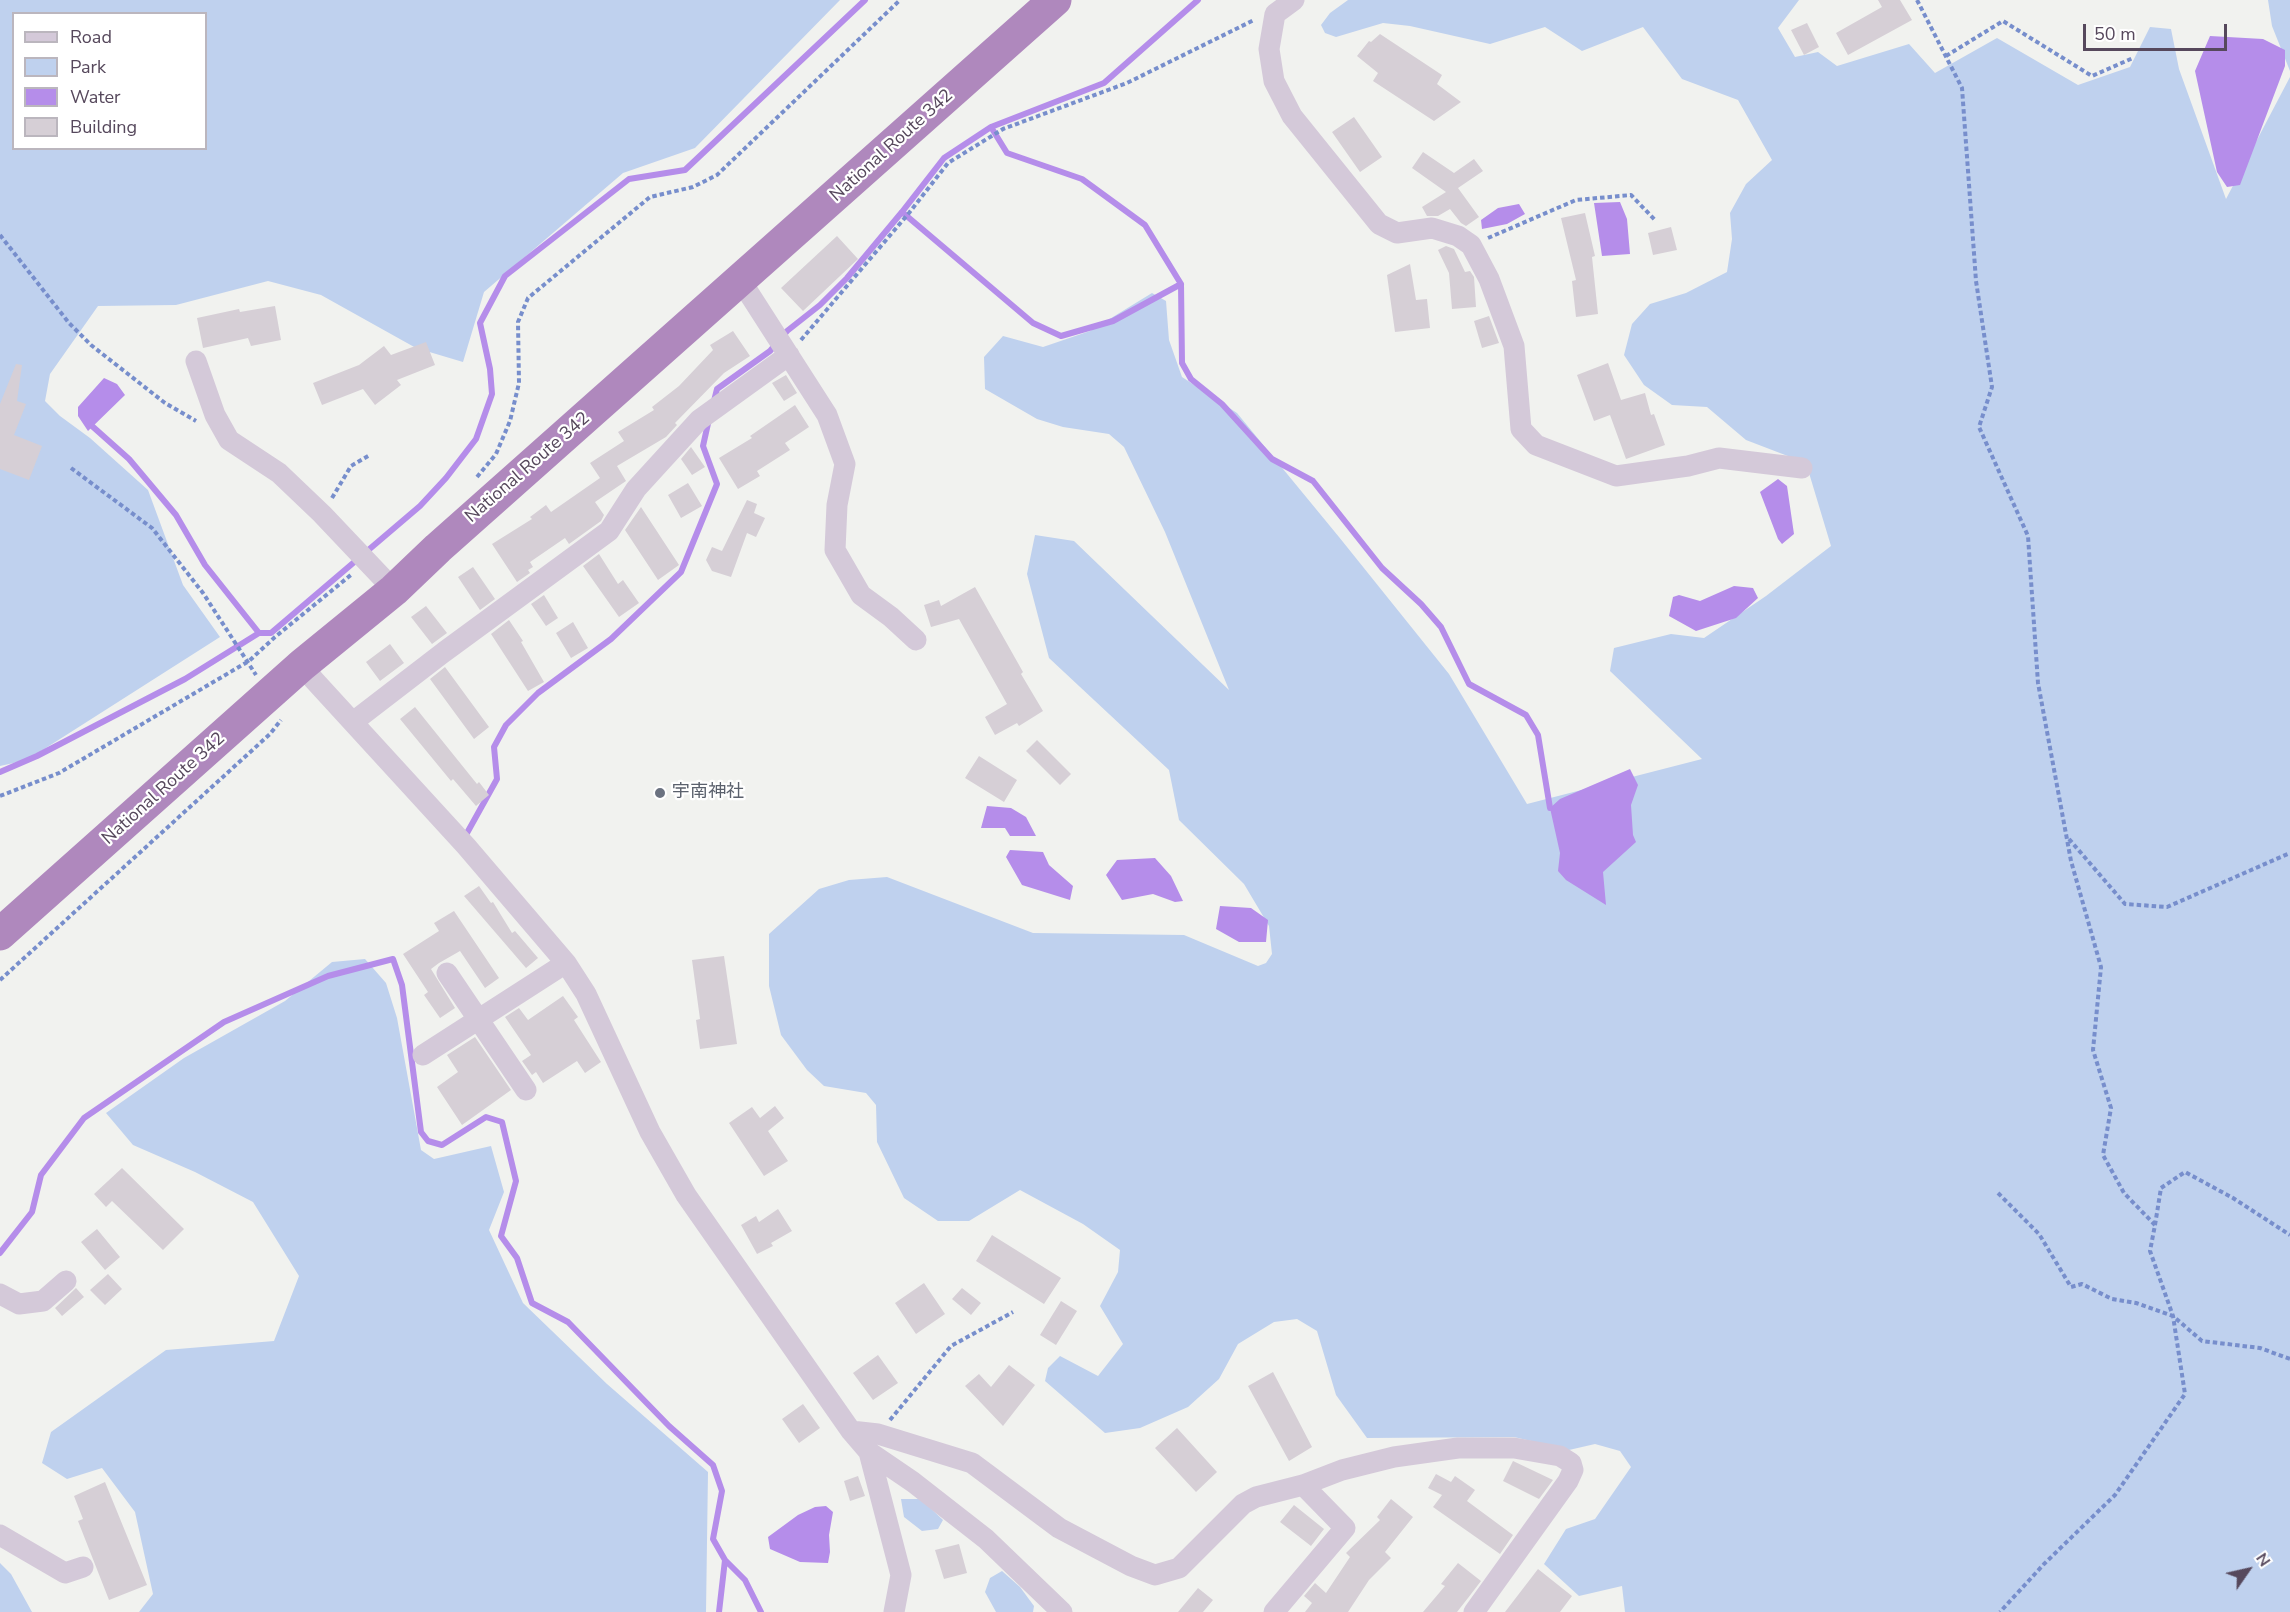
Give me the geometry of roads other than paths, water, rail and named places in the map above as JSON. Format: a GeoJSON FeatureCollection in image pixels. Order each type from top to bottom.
{"type":"FeatureCollection","features":[{"type":"Feature","properties":{"kind":"highway","name":"National Route 342"},"geometry":{"type":"LineString","coordinates":[[0,934],[277,706],[302,665],[394,590],[447,540],[1055,0]]}},
{"type":"Feature","properties":{"kind":"street"},"geometry":{"type":"LineString","coordinates":[[1294,0],[1275,14],[1269,49],[1274,81],[1292,116],[1379,224],[1397,233],[1432,228],[1458,236],[1471,245],[1489,279],[1514,346],[1521,429],[1536,445],[1616,476],[1688,466],[1719,459],[1802,468]]}},
{"type":"Feature","properties":{"kind":"street"},"geometry":{"type":"LineString","coordinates":[[741,281],[827,415],[845,464],[837,505],[835,550],[861,595],[891,617],[916,640]]}},
{"type":"Feature","properties":{"kind":"street"},"geometry":{"type":"LineString","coordinates":[[353,722],[609,531],[636,489],[699,420],[789,355]]}},
{"type":"Feature","properties":{"kind":"street"},"geometry":{"type":"LineString","coordinates":[[195,361],[215,416],[230,440],[279,473],[322,514],[394,590]]}},
{"type":"Feature","properties":{"kind":"street"},"geometry":{"type":"LineString","coordinates":[[302,665],[466,846],[566,963],[586,994],[650,1132],[686,1195],[851,1431],[873,1443],[912,1482],[986,1539],[1062,1612]]}},
{"type":"Feature","properties":{"kind":"street"},"geometry":{"type":"LineString","coordinates":[[423,1055],[566,963]]}},
{"type":"Feature","properties":{"kind":"street"},"geometry":{"type":"LineString","coordinates":[[447,973],[526,1090]]}},
{"type":"Feature","properties":{"kind":"street"},"geometry":{"type":"LineString","coordinates":[[0,1294],[19,1304],[43,1301],[66,1281]]}},
{"type":"Feature","properties":{"kind":"street"},"geometry":{"type":"LineString","coordinates":[[873,1443],[972,1463],[1059,1528],[1131,1566],[1155,1575],[1179,1568],[1243,1504],[1256,1497],[1303,1485],[1342,1470],[1394,1457],[1458,1448],[1514,1448],[1560,1456],[1571,1463],[1573,1470],[1568,1481],[1474,1612]]}},
{"type":"Feature","properties":{"kind":"street"},"geometry":{"type":"LineString","coordinates":[[873,1443],[901,1575],[894,1612]]}},
{"type":"Feature","properties":{"kind":"street"},"geometry":{"type":"LineString","coordinates":[[1274,1612],[1345,1528],[1303,1485]]}},
{"type":"Feature","properties":{"kind":"street"},"geometry":{"type":"LineString","coordinates":[[0,1535],[65,1573],[83,1567]]}},
{"type":"Feature","properties":{"kind":"water"},"geometry":{"type":"Polygon","coordinates":[[[2210,36],[2263,39],[2285,50],[2285,66],[2240,185],[2227,187],[2217,172],[2195,71],[2210,36]]]}},
{"type":"Feature","properties":{"kind":"water"},"geometry":{"type":"Polygon","coordinates":[[[1620,202],[1627,219],[1630,254],[1602,256],[1594,203],[1620,202]]]}},
{"type":"Feature","properties":{"kind":"water"},"geometry":{"type":"Polygon","coordinates":[[[1519,204],[1525,214],[1507,224],[1482,229],[1481,220],[1498,208],[1519,204]]]}},
{"type":"Feature","properties":{"kind":"water"},"geometry":{"type":"Polygon","coordinates":[[[104,378],[117,384],[125,395],[88,431],[78,416],[78,407],[104,378]]]}},
{"type":"Feature","properties":{"kind":"water"},"geometry":{"type":"Polygon","coordinates":[[[1778,479],[1787,486],[1794,534],[1782,544],[1760,492],[1778,479]]]}},
{"type":"Feature","properties":{"kind":"water"},"geometry":{"type":"Polygon","coordinates":[[[1734,586],[1753,588],[1758,598],[1736,618],[1696,631],[1669,616],[1673,597],[1679,595],[1700,601],[1734,586]]]}},
{"type":"Feature","properties":{"kind":"water"},"geometry":{"type":"Polygon","coordinates":[[[1630,769],[1638,785],[1631,805],[1633,835],[1636,842],[1603,872],[1606,905],[1566,880],[1558,871],[1560,853],[1550,808],[1560,799],[1630,769]]]}},
{"type":"Feature","properties":{"kind":"water"},"geometry":{"type":"Polygon","coordinates":[[[987,806],[1011,808],[1026,817],[1036,836],[1010,836],[1005,828],[981,828],[987,806]]]}},
{"type":"Feature","properties":{"kind":"water"},"geometry":{"type":"Polygon","coordinates":[[[1010,850],[1043,852],[1049,865],[1073,886],[1070,900],[1022,885],[1006,857],[1010,850]]]}},
{"type":"Feature","properties":{"kind":"water"},"geometry":{"type":"Polygon","coordinates":[[[1155,858],[1171,876],[1183,901],[1175,902],[1153,894],[1122,900],[1106,875],[1117,860],[1155,858]]]}},
{"type":"Feature","properties":{"kind":"water"},"geometry":{"type":"Polygon","coordinates":[[[1220,906],[1251,908],[1268,920],[1266,942],[1239,942],[1216,929],[1220,906]]]}},
{"type":"Feature","properties":{"kind":"water"},"geometry":{"type":"Polygon","coordinates":[[[826,1506],[833,1512],[828,1563],[800,1562],[770,1549],[768,1537],[798,1515],[815,1507],[826,1506]]]}},
{"type":"Feature","properties":{"kind":"waterway"},"geometry":{"type":"LineString","coordinates":[[0,772],[37,756],[185,679],[259,633],[271,633],[420,506],[446,478],[476,439],[492,394],[490,369],[480,323],[505,276],[629,179],[685,170],[865,0]]}},
{"type":"Feature","properties":{"kind":"waterway"},"geometry":{"type":"LineString","coordinates":[[714,401],[717,389],[770,351],[787,331],[820,305],[847,278],[944,158],[991,127],[1104,83],[1198,0]]}},
{"type":"Feature","properties":{"kind":"waterway"},"geometry":{"type":"LineString","coordinates":[[991,127],[1007,153],[1082,179],[1145,225],[1181,284],[1182,363],[1191,379],[1222,404],[1272,459],[1313,481],[1382,568],[1421,604],[1441,627],[1469,684],[1526,715],[1538,735],[1550,808]]}},
{"type":"Feature","properties":{"kind":"waterway"},"geometry":{"type":"LineString","coordinates":[[902,212],[1033,323],[1061,336],[1113,321],[1181,284]]}},
{"type":"Feature","properties":{"kind":"waterway"},"geometry":{"type":"LineString","coordinates":[[467,833],[497,779],[494,747],[506,725],[538,693],[611,639],[681,572],[717,484],[703,446],[709,419]]}},
{"type":"Feature","properties":{"kind":"waterway"},"geometry":{"type":"LineString","coordinates":[[92,426],[129,459],[176,515],[205,565],[259,633]]}},
{"type":"Feature","properties":{"kind":"waterway"},"geometry":{"type":"LineString","coordinates":[[0,1253],[32,1212],[41,1175],[84,1118],[224,1022],[328,976],[393,959],[402,985],[421,1132],[428,1141],[442,1145],[486,1117],[502,1122],[516,1181],[501,1236],[517,1258],[532,1303],[568,1322],[669,1426],[713,1465],[722,1491],[713,1539],[725,1560],[719,1612]]}},
{"type":"Feature","properties":{"kind":"waterway"},"geometry":{"type":"LineString","coordinates":[[725,1560],[745,1580],[761,1612]]}},
{"type":"Feature","properties":{"kind":"place","name":"宇南神社"},"geometry":{"type":"Point","coordinates":[660,793]}}]}
